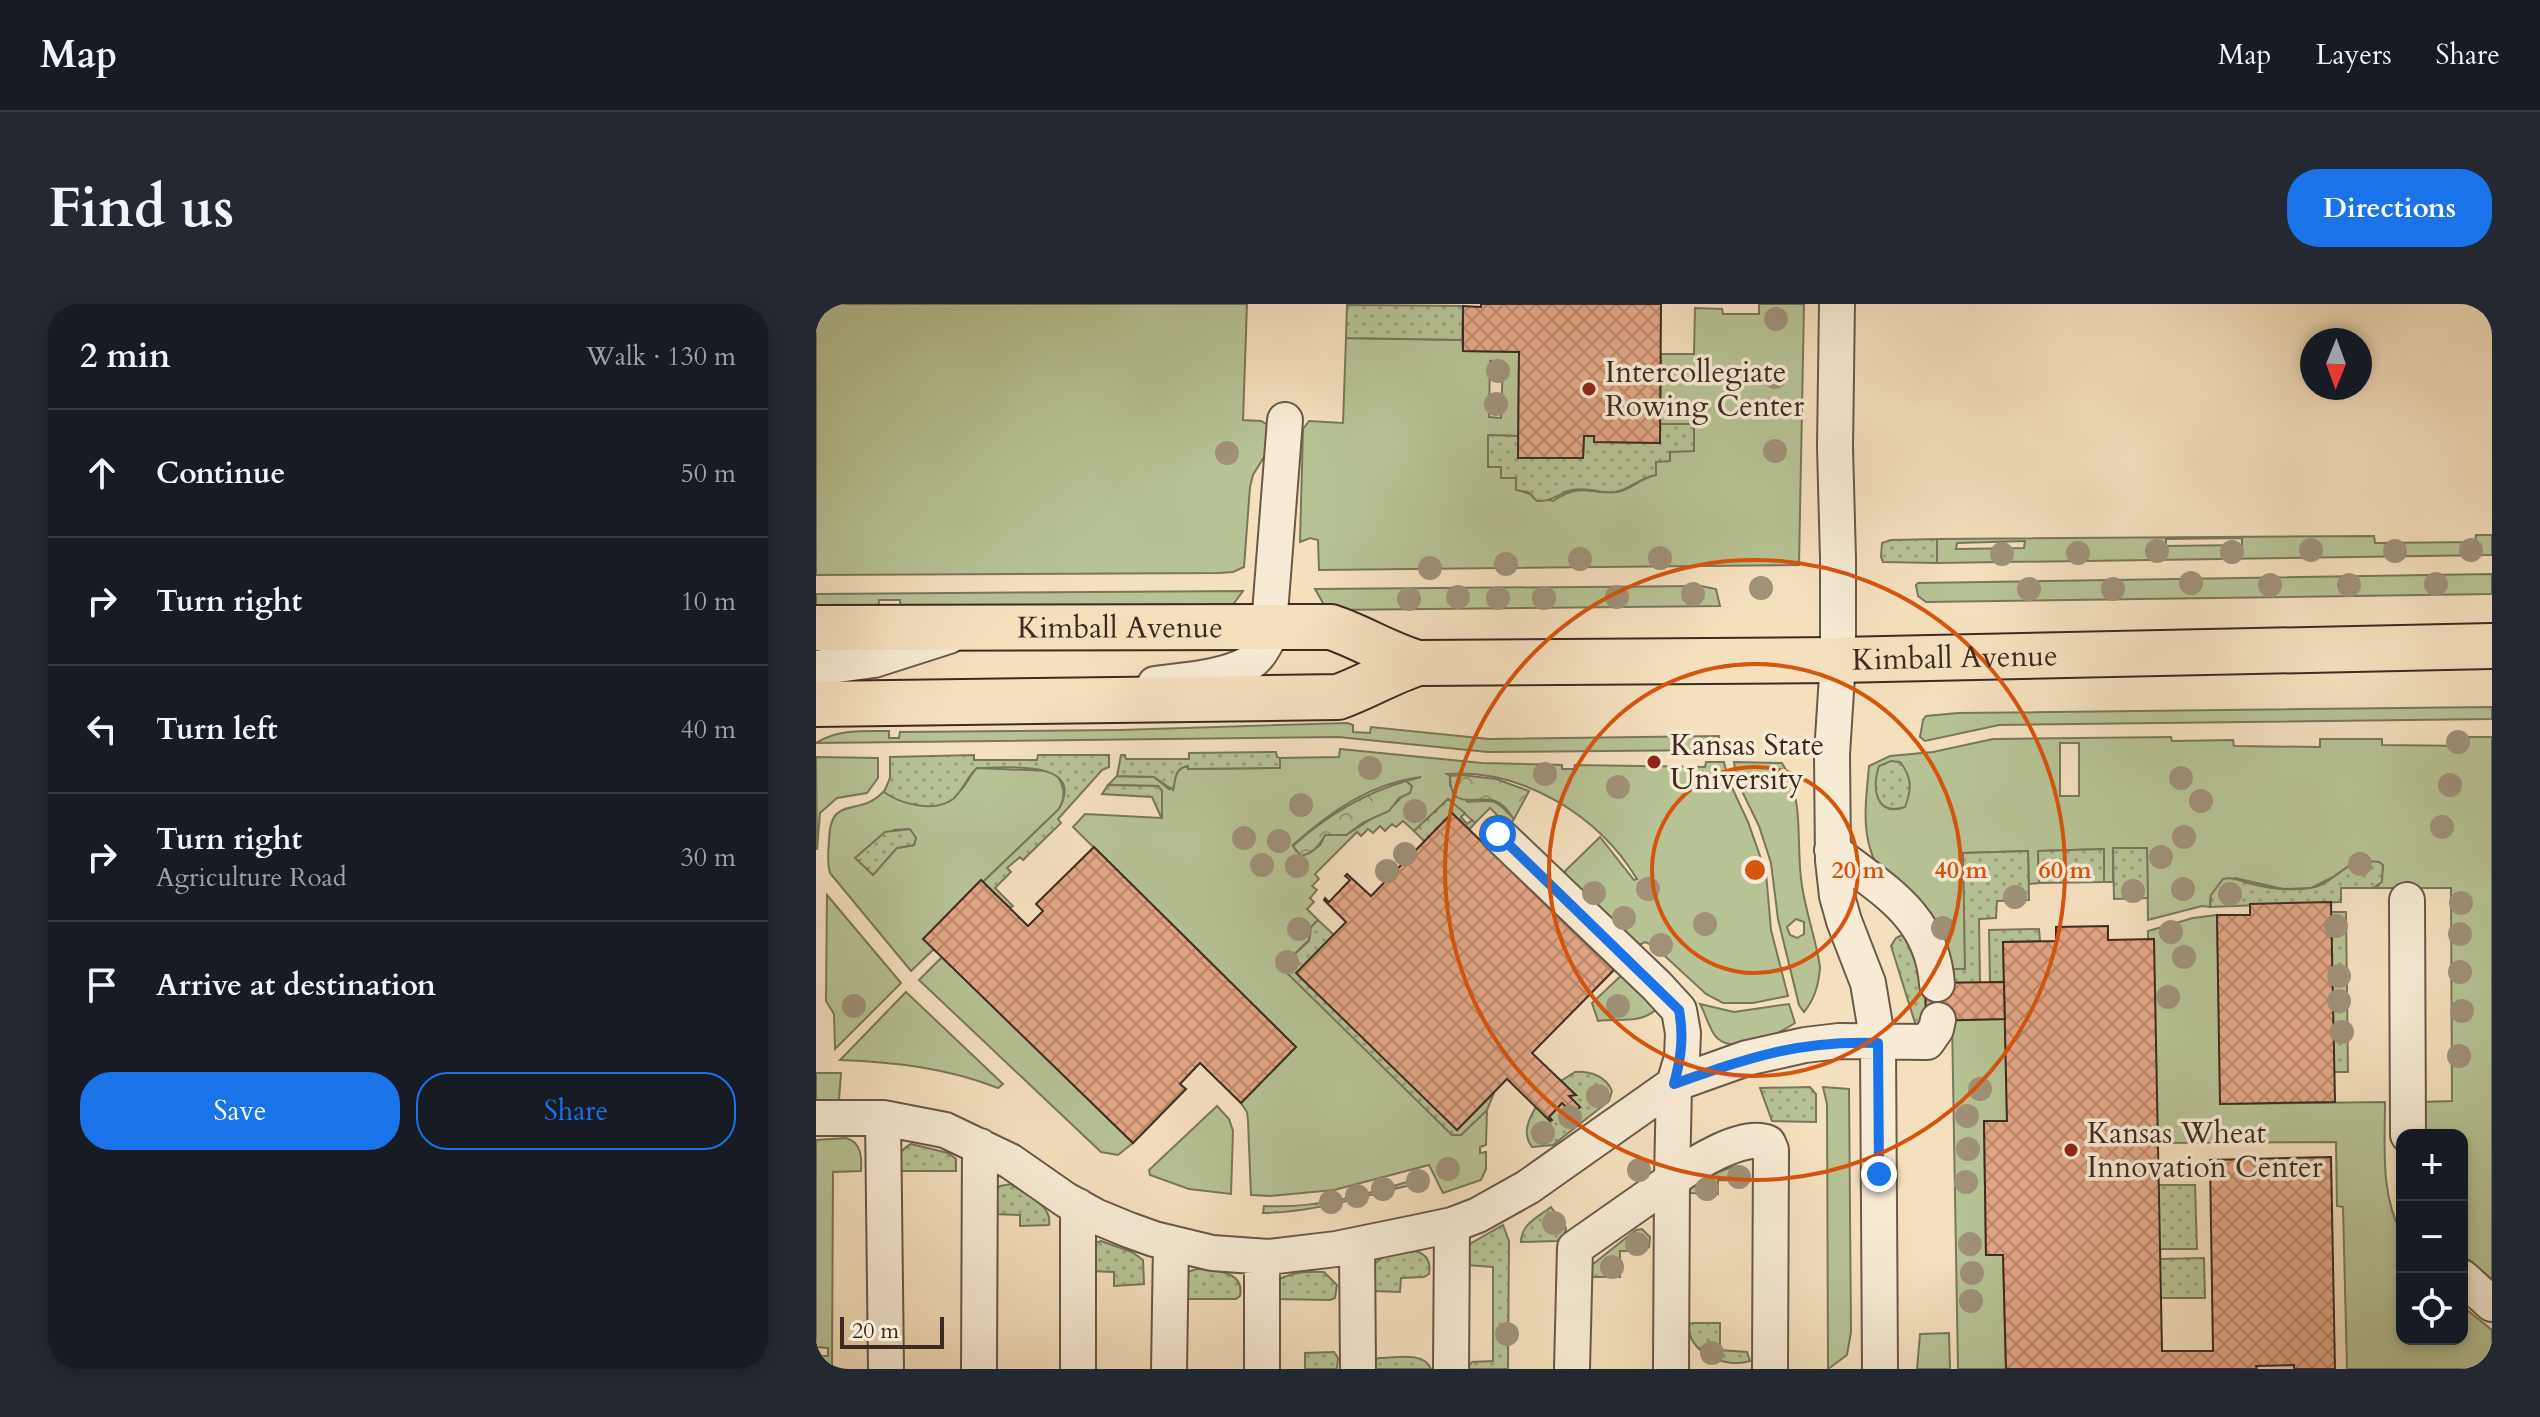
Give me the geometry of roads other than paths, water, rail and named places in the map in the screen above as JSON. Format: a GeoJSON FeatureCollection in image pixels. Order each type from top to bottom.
{"type":"FeatureCollection","features":[{"type":"Feature","properties":{"kind":"main road","name":"Kimball Avenue"},"geometry":{"type":"LineString","coordinates":[[816,628],[1331,627],[1362,637],[1391,655],[1418,663],[1838,660],[2492,646]]}},
{"type":"Feature","properties":{"kind":"main road","name":"Kimball Avenue"},"geometry":{"type":"LineString","coordinates":[[816,704],[1338,697],[1418,663]]}},
{"type":"Feature","properties":{"kind":"street"},"geometry":{"type":"LineString","coordinates":[[1837,304],[1835,447],[1838,660],[1832,754],[1832,850],[1837,896],[1868,983],[1878,1043],[1880,1369]]}},
{"type":"Feature","properties":{"kind":"street"},"geometry":{"type":"LineString","coordinates":[[1041,702],[1232,669],[1248,664],[1257,657],[1268,639],[1270,627],[1285,420]]}},
{"type":"Feature","properties":{"kind":"street"},"geometry":{"type":"LineString","coordinates":[[816,668],[874,660],[976,627]]}},
{"type":"Feature","properties":{"kind":"street"},"geometry":{"type":"LineString","coordinates":[[1498,834],[1679,1010],[1683,1033],[1682,1057],[1674,1084],[1671,1369]]}},
{"type":"Feature","properties":{"kind":"street"},"geometry":{"type":"LineString","coordinates":[[1832,850],[1906,909],[1929,943],[1937,984]]}},
{"type":"Feature","properties":{"kind":"street"},"geometry":{"type":"LineString","coordinates":[[2407,900],[2408,1129]]}},
{"type":"Feature","properties":{"kind":"street"},"geometry":{"type":"LineString","coordinates":[[816,1118],[883,1118],[945,1130],[1010,1161],[1078,1206],[1129,1230],[1212,1253],[1262,1257],[1357,1245],[1452,1225],[1519,1193],[1674,1084],[1747,1058],[1796,1046],[1839,1041],[1927,1042],[1938,1020]]}},
{"type":"Feature","properties":{"kind":"street"},"geometry":{"type":"LineString","coordinates":[[883,1118],[886,1369]]}},
{"type":"Feature","properties":{"kind":"street"},"geometry":{"type":"LineString","coordinates":[[1572,1369],[1575,1248],[1704,1158],[1724,1149],[1762,1140],[1768,1143],[1771,1150],[1770,1369]]}},
{"type":"Feature","properties":{"kind":"street"},"geometry":{"type":"LineString","coordinates":[[979,1369],[980,1146]]}},
{"type":"Feature","properties":{"kind":"street"},"geometry":{"type":"LineString","coordinates":[[1078,1206],[1078,1369]]}},
{"type":"Feature","properties":{"kind":"street"},"geometry":{"type":"LineString","coordinates":[[1451,1369],[1452,1225]]}},
{"type":"Feature","properties":{"kind":"street"},"geometry":{"type":"LineString","coordinates":[[1169,1369],[1171,1244]]}},
{"type":"Feature","properties":{"kind":"street"},"geometry":{"type":"LineString","coordinates":[[1357,1245],[1358,1369]]}},
{"type":"Feature","properties":{"kind":"street"},"geometry":{"type":"LineString","coordinates":[[1262,1257],[1262,1369]]}},
{"type":"Feature","properties":{"kind":"street"},"geometry":{"type":"LineString","coordinates":[[2468,1282],[2492,1304]]}},
{"type":"Feature","properties":{"kind":"place","name":"Intercollegiate Rowing Center"},"geometry":{"type":"Point","coordinates":[1589,389]}},
{"type":"Feature","properties":{"kind":"place","name":"Kansas State University"},"geometry":{"type":"Point","coordinates":[1654,762]}},
{"type":"Feature","properties":{"kind":"place","name":"Kansas Wheat Innovation Center"},"geometry":{"type":"Point","coordinates":[2071,1150]}}]}
